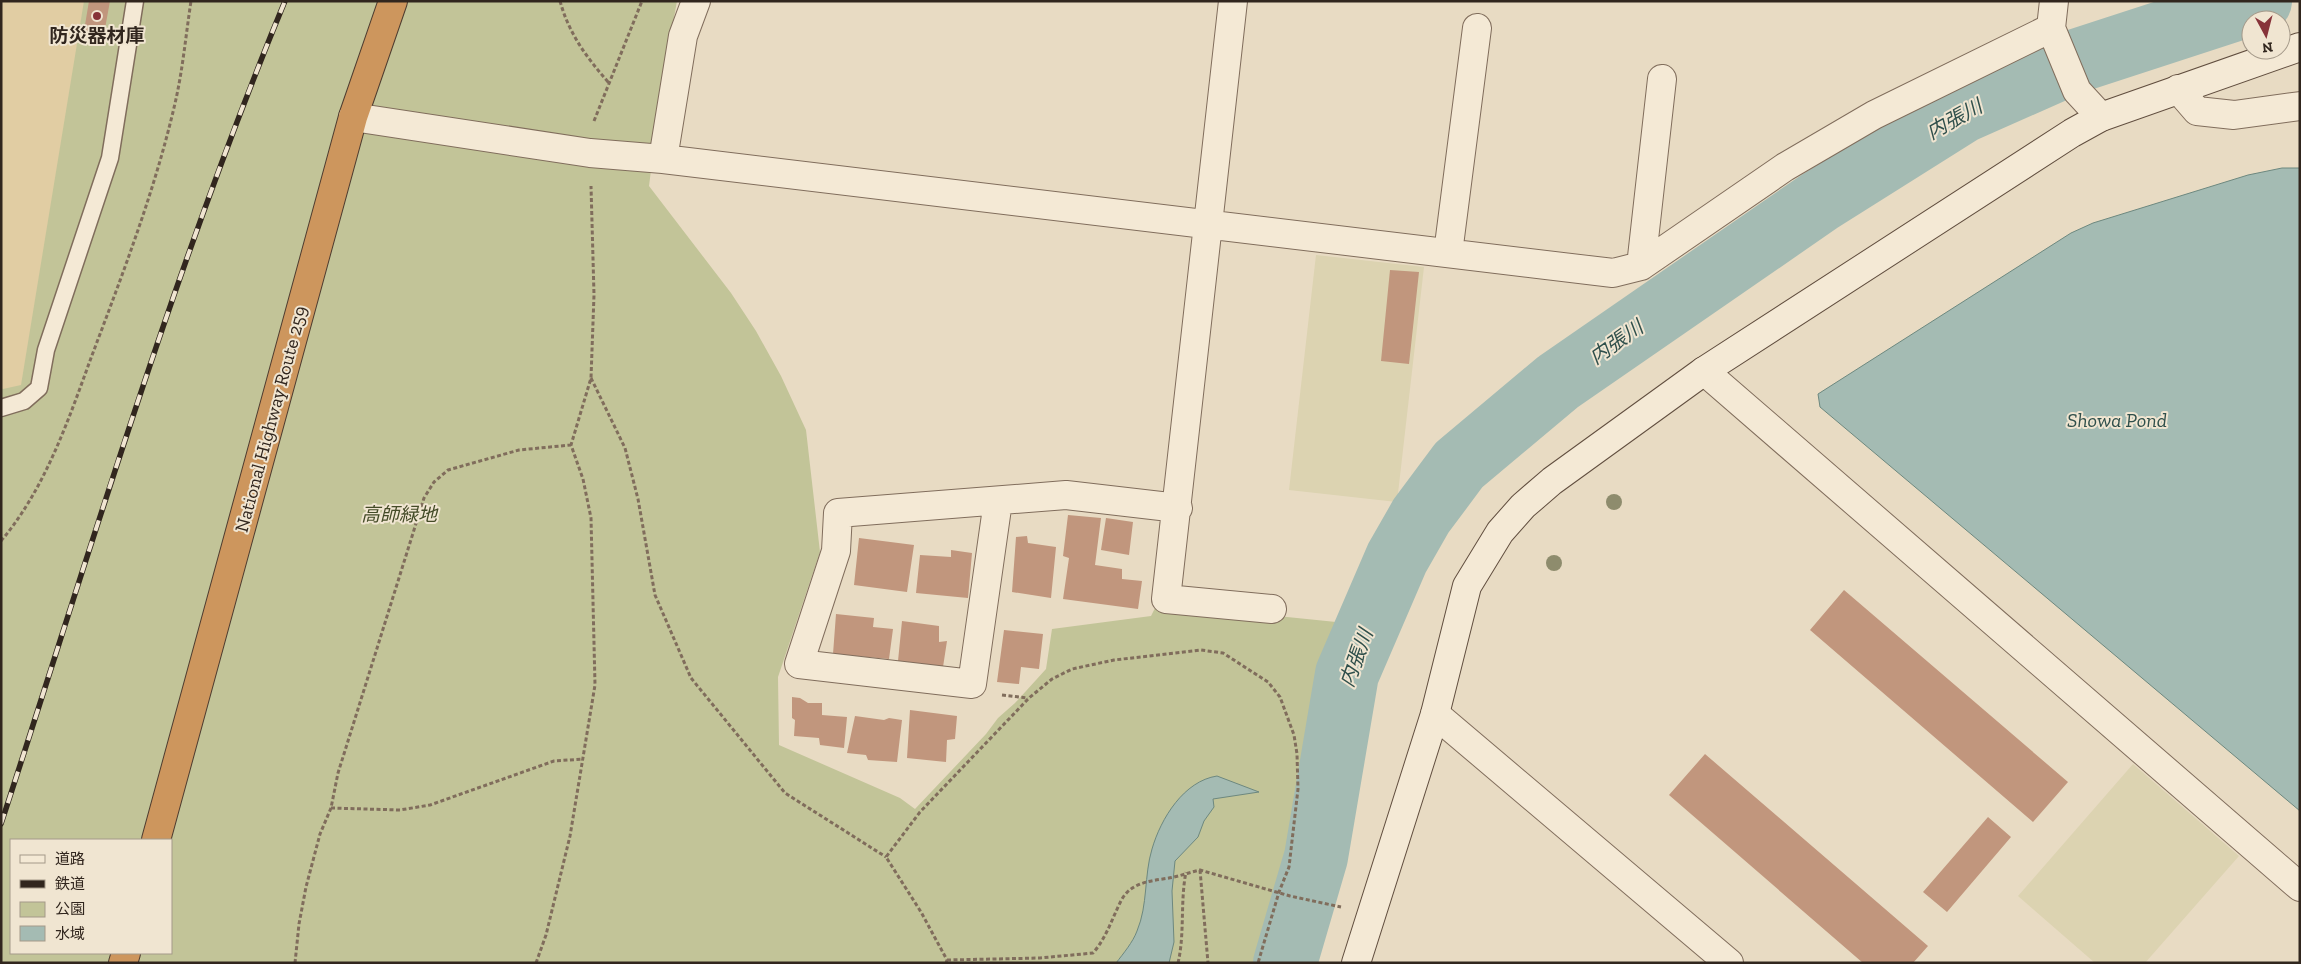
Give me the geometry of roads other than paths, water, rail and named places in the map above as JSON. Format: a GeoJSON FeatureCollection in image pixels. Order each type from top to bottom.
{"type":"FeatureCollection","features":[{"type":"Feature","properties":{"kind":"highway","name":"National Highway Route 259"},"geometry":{"type":"LineString","coordinates":[[156,839],[353,117],[393,1]]}},
{"type":"Feature","properties":{"kind":"street"},"geometry":{"type":"LineString","coordinates":[[663,159],[683,36],[696,1]]}},
{"type":"Feature","properties":{"kind":"street"},"geometry":{"type":"LineString","coordinates":[[1233,1],[1178,508],[1166,599],[1272,609]]}},
{"type":"Feature","properties":{"kind":"street"},"geometry":{"type":"LineString","coordinates":[[2054,1],[2054,34],[2078,92],[2101,117]]}},
{"type":"Feature","properties":{"kind":"street"},"geometry":{"type":"LineString","coordinates":[[1448,253],[1477,28]]}},
{"type":"Feature","properties":{"kind":"street"},"geometry":{"type":"LineString","coordinates":[[353,117],[590,153],[663,159],[1613,273],[1641,266],[1785,167],[1874,115],[2054,34]]}},
{"type":"Feature","properties":{"kind":"street"},"geometry":{"type":"LineString","coordinates":[[1356,963],[1435,714],[1467,586],[1500,532],[1523,506],[1552,481],[1704,371],[2101,117],[2300,48]]}},
{"type":"Feature","properties":{"kind":"street"},"geometry":{"type":"LineString","coordinates":[[1641,266],[1662,79]]}},
{"type":"Feature","properties":{"kind":"street"},"geometry":{"type":"LineString","coordinates":[[2178,89],[2197,111],[2234,115],[2300,106]]}},
{"type":"Feature","properties":{"kind":"street"},"geometry":{"type":"LineString","coordinates":[[1704,371],[2300,887]]}},
{"type":"Feature","properties":{"kind":"street"},"geometry":{"type":"LineString","coordinates":[[998,501],[972,684],[799,664],[836,551],[838,513],[998,501],[1066,496],[1178,508]]}},
{"type":"Feature","properties":{"kind":"street"},"geometry":{"type":"LineString","coordinates":[[1435,714],[1729,963]]}},
{"type":"Feature","properties":{"kind":"lane"},"geometry":{"type":"LineString","coordinates":[[1,408],[24,401],[39,388],[46,350],[110,158],[135,1]]}},
{"type":"Feature","properties":{"kind":"water","name":"Showa Pond"},"geometry":{"type":"Polygon","coordinates":[[[2282,168],[2300,168],[2300,811],[1820,407],[1818,394],[2071,233],[2093,223],[2248,175],[2282,168]]]}},
{"type":"Feature","properties":{"kind":"water"},"geometry":{"type":"Polygon","coordinates":[[[1217,776],[1259,792],[1213,799],[1214,807],[1204,821],[1198,837],[1175,861],[1172,891],[1174,942],[1169,963],[1116,963],[1128,948],[1137,931],[1143,911],[1152,849],[1161,825],[1184,793],[1205,779],[1217,776]]]}},
{"type":"Feature","properties":{"kind":"waterway","name":"内張川"},"geometry":{"type":"LineString","coordinates":[[1285,963],[1316,857],[1347,674],[1397,558],[1421,516],[1459,465],[1558,382],[1820,201],[1963,111],[2076,61],[2260,1]]}},
{"type":"Feature","properties":{"kind":"railway"},"geometry":{"type":"LineString","coordinates":[[1,824],[170,306],[206,204],[285,1]]}},
{"type":"Feature","properties":{"kind":"place","name":"防災器材庫"},"geometry":{"type":"Point","coordinates":[97,16]}},
{"type":"Feature","properties":{"kind":"park label","name":"高師緑地"},"geometry":{"type":"Point","coordinates":[399,514]}}]}
